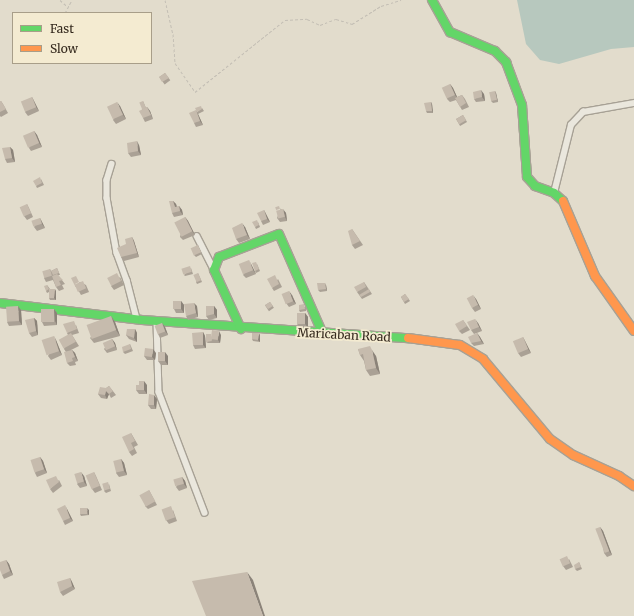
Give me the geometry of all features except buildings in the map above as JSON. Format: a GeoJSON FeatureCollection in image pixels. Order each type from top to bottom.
{"type":"FeatureCollection","features":[{"type":"Feature","properties":{"kind":"street"},"geometry":{"type":"LineString","coordinates":[[432,0],[450,32],[464,40],[495,51],[506,62],[522,105],[527,177],[534,186],[554,193],[562,201],[575,225],[595,276],[634,331]]}},
{"type":"Feature","properties":{"kind":"street"},"geometry":{"type":"LineString","coordinates":[[554,193],[572,125],[583,112],[634,103]]}},
{"type":"Feature","properties":{"kind":"street"},"geometry":{"type":"LineString","coordinates":[[112,164],[107,180],[107,198],[117,253],[127,280],[137,319]]}},
{"type":"Feature","properties":{"kind":"street"},"geometry":{"type":"LineString","coordinates":[[214,270],[219,258],[279,234],[323,334]]}},
{"type":"Feature","properties":{"kind":"street"},"geometry":{"type":"LineString","coordinates":[[198,236],[241,328]]}},
{"type":"Feature","properties":{"kind":"street","name":"Maricaban Road"},"geometry":{"type":"LineString","coordinates":[[0,303],[157,321],[323,334],[437,340],[460,345],[482,359],[550,439],[573,455],[620,476],[634,486]]}},
{"type":"Feature","properties":{"kind":"street"},"geometry":{"type":"LineString","coordinates":[[157,321],[159,392],[205,512]]}},
{"type":"Feature","properties":{"kind":"path"},"geometry":{"type":"LineString","coordinates":[[60,0],[68,6]]}},
{"type":"Feature","properties":{"kind":"path"},"geometry":{"type":"LineString","coordinates":[[65,12],[72,0]]}},
{"type":"Feature","properties":{"kind":"path"},"geometry":{"type":"LineString","coordinates":[[165,0],[173,34],[175,63],[195,92],[285,20],[307,19],[320,25],[336,19],[352,24],[381,6],[401,0]]}},
{"type":"Feature","properties":{"kind":"shaded area"},"geometry":{"type":"Polygon","coordinates":[[[517,0],[634,0],[634,47],[611,49],[559,64],[540,60],[526,44],[517,0]]]}},
{"type":"Feature","properties":{"kind":"traffic: fast"},"geometry":{"type":"LineString","coordinates":[[432,0],[450,32],[495,51],[506,62],[522,105],[527,177],[535,186],[554,193],[563,201]]}},
{"type":"Feature","properties":{"kind":"traffic: fast"},"geometry":{"type":"LineString","coordinates":[[241,329],[214,270],[219,257],[279,234],[323,334]]}},
{"type":"Feature","properties":{"kind":"traffic: fast"},"geometry":{"type":"LineString","coordinates":[[0,303],[142,320],[408,338]]}},
{"type":"Feature","properties":{"kind":"traffic: slow"},"geometry":{"type":"LineString","coordinates":[[563,201],[595,276],[634,331]]}},
{"type":"Feature","properties":{"kind":"traffic: slow"},"geometry":{"type":"LineString","coordinates":[[408,338],[460,345],[483,359],[550,439],[573,455],[619,476],[634,486]]}}]}
